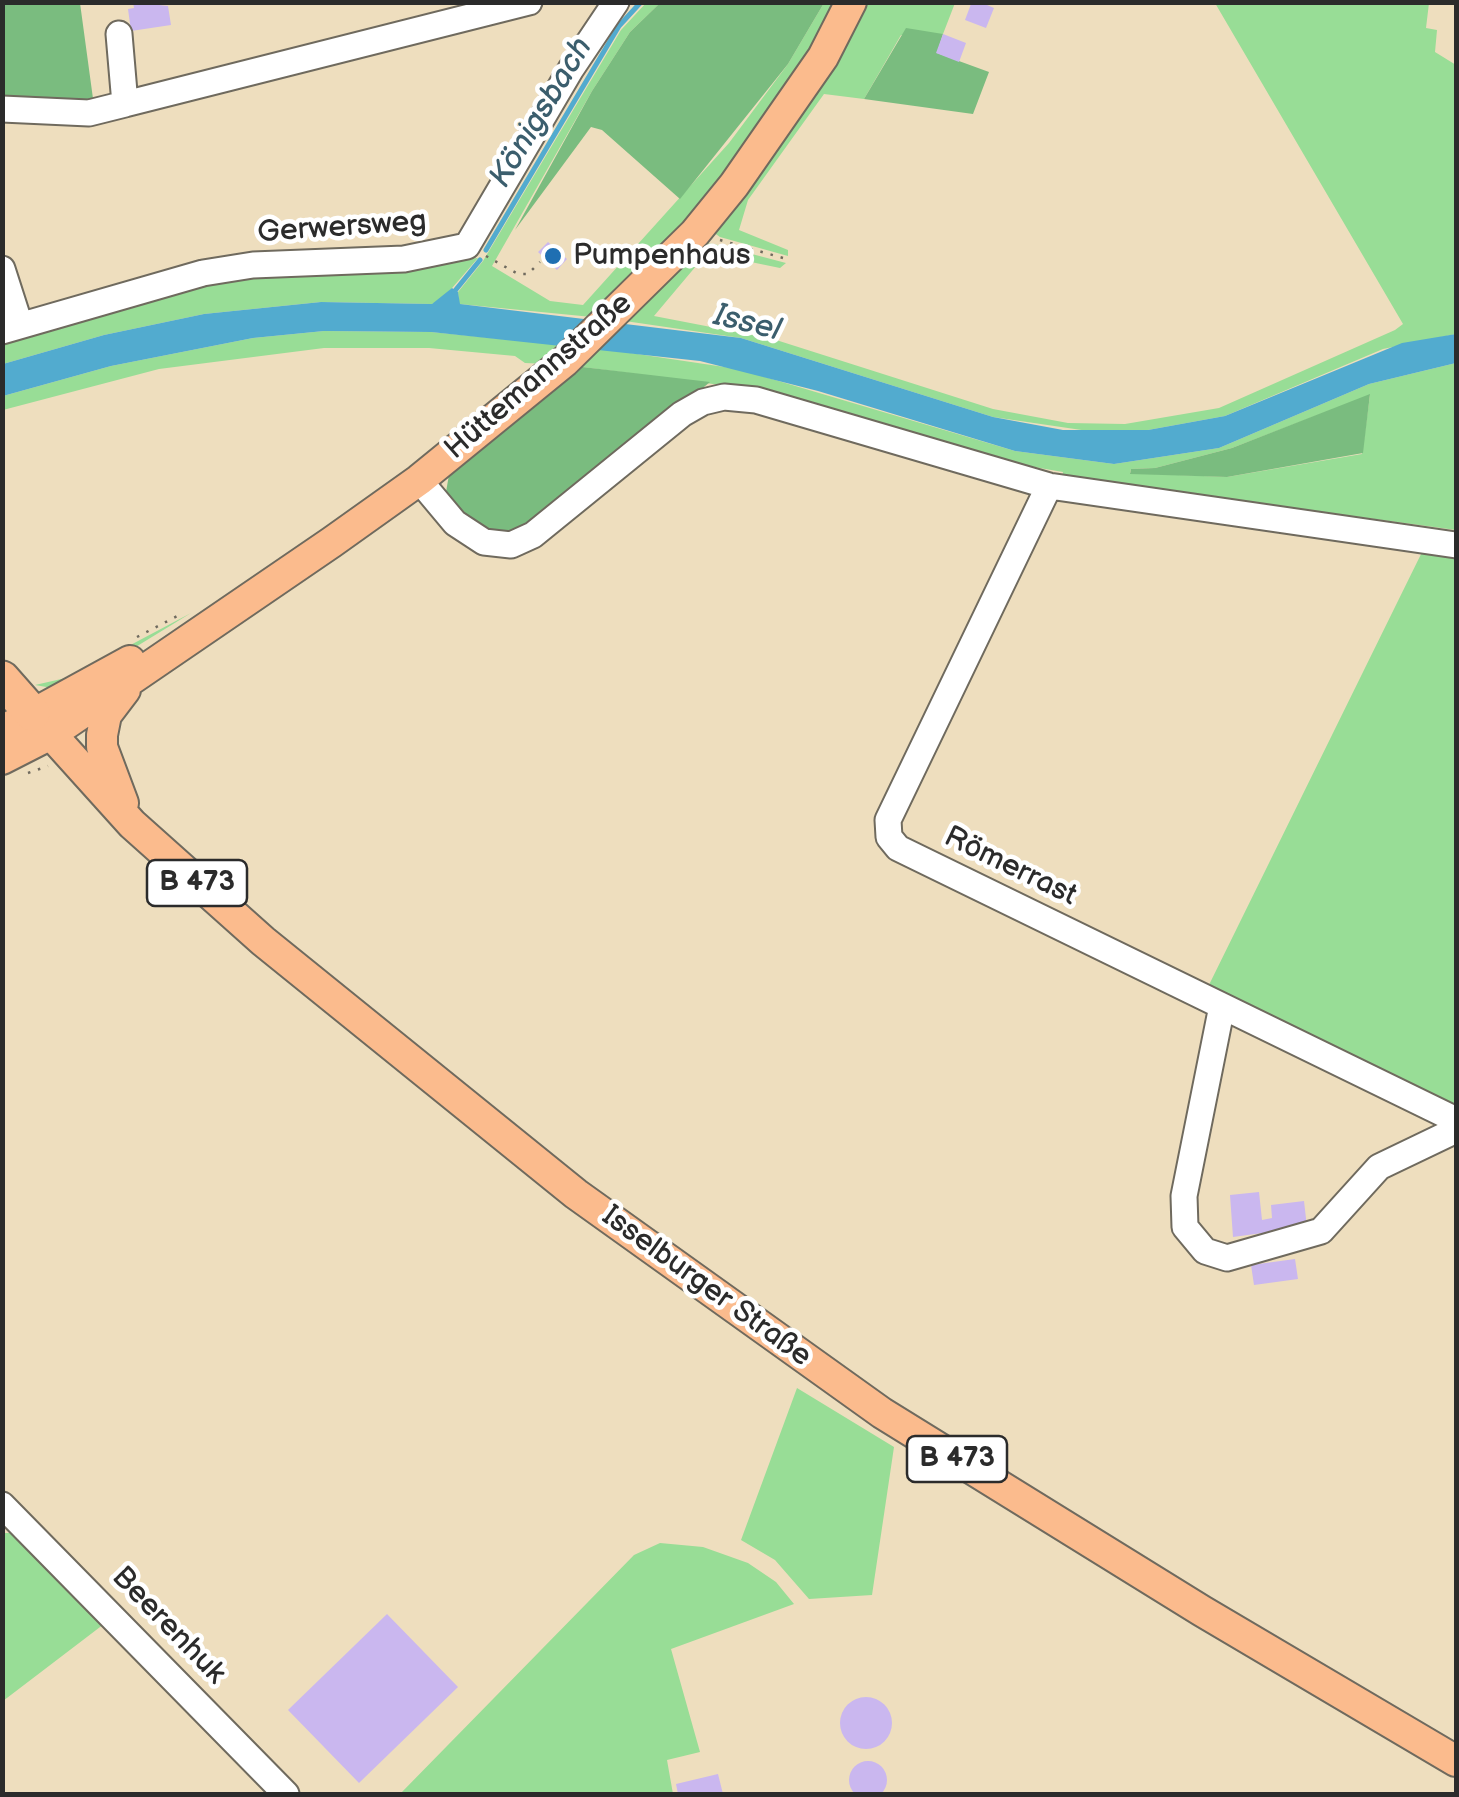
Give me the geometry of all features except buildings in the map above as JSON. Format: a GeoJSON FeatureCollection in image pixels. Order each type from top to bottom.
{"type":"FeatureCollection","features":[{"type":"Feature","properties":{"kind":"highway","name":"B 473"},"geometry":{"type":"LineString","coordinates":[[2,679],[28,726]]}},
{"type":"Feature","properties":{"kind":"main road","name":"Hüttemannstraße"},"geometry":{"type":"LineString","coordinates":[[28,726],[137,677],[419,480],[565,361],[695,233],[779,123],[852,2]]}},
{"type":"Feature","properties":{"kind":"main road","name":"Hüttemannstraße"},"geometry":{"type":"LineString","coordinates":[[28,726],[242,600]]}},
{"type":"Feature","properties":{"kind":"main road","name":"B 473"},"geometry":{"type":"LineString","coordinates":[[132,824],[107,763],[102,735],[106,715],[137,677]]}},
{"type":"Feature","properties":{"kind":"main road"},"geometry":{"type":"LineString","coordinates":[[2,759],[28,726]]}},
{"type":"Feature","properties":{"kind":"main road","name":"Isselburger Straße"},"geometry":{"type":"LineString","coordinates":[[28,726],[263,941],[498,1133],[866,1402],[1202,1611],[1456,1761]]}},
{"type":"Feature","properties":{"kind":"street"},"geometry":{"type":"LineString","coordinates":[[2,109],[89,113],[529,2]]}},
{"type":"Feature","properties":{"kind":"street","name":"Gerwersweg"},"geometry":{"type":"LineString","coordinates":[[11,328],[204,273],[252,266],[404,259],[467,246],[571,68],[616,2]]}},
{"type":"Feature","properties":{"kind":"street"},"geometry":{"type":"LineString","coordinates":[[119,34],[126,104]]}},
{"type":"Feature","properties":{"kind":"street"},"geometry":{"type":"LineString","coordinates":[[2,268],[11,328]]}},
{"type":"Feature","properties":{"kind":"street"},"geometry":{"type":"LineString","coordinates":[[419,480],[455,523],[484,542],[511,545],[533,535],[682,414],[703,402],[724,398],[756,400],[1049,486],[1456,545]]}},
{"type":"Feature","properties":{"kind":"street","name":"Römerrast"},"geometry":{"type":"LineString","coordinates":[[1049,486],[888,820],[889,837],[898,848],[1456,1120]]}},
{"type":"Feature","properties":{"kind":"street"},"geometry":{"type":"LineString","coordinates":[[1222,1006],[1184,1196],[1184,1227],[1205,1252],[1227,1258],[1321,1231],[1380,1167],[1456,1130]]}},
{"type":"Feature","properties":{"kind":"street","name":"Beerenhuk"},"geometry":{"type":"LineString","coordinates":[[5,1513],[286,1794]]}},
{"type":"Feature","properties":{"kind":"path"},"geometry":{"type":"LineString","coordinates":[[695,233],[783,258]]}},
{"type":"Feature","properties":{"kind":"path"},"geometry":{"type":"LineString","coordinates":[[467,246],[518,274],[528,274],[540,262]]}},
{"type":"Feature","properties":{"kind":"green space"},"geometry":{"type":"Polygon","coordinates":[[[3,3],[80,3],[94,106],[3,103],[3,3]]]}},
{"type":"Feature","properties":{"kind":"green space"},"geometry":{"type":"Polygon","coordinates":[[[646,3],[660,3],[630,32],[592,91],[492,266],[550,301],[583,305],[729,143],[788,64],[824,3],[841,3],[799,75],[674,240],[592,317],[459,304],[458,292],[483,261],[621,30],[646,3]]]}},
{"type":"Feature","properties":{"kind":"green space"},"geometry":{"type":"Polygon","coordinates":[[[660,3],[824,3],[788,64],[680,199],[602,130],[591,127],[515,230],[592,91],[630,32],[660,3]]]}},
{"type":"Feature","properties":{"kind":"green space"},"geometry":{"type":"Polygon","coordinates":[[[863,3],[955,3],[943,34],[901,35],[864,99],[824,94],[748,200],[739,230],[788,250],[788,256],[720,237],[713,232],[863,3]]]}},
{"type":"Feature","properties":{"kind":"green space"},"geometry":{"type":"Polygon","coordinates":[[[1215,3],[1429,3],[1426,28],[1437,30],[1435,52],[1456,65],[1456,334],[1383,349],[1225,416],[1148,430],[1102,433],[993,417],[741,338],[625,321],[703,243],[714,244],[786,263],[780,268],[707,253],[654,316],[773,339],[993,409],[1068,423],[1125,424],[1219,408],[1395,330],[1403,324],[1215,3]]]}},
{"type":"Feature","properties":{"kind":"green space"},"geometry":{"type":"Polygon","coordinates":[[[906,28],[943,34],[937,53],[989,72],[973,114],[864,99],[906,28]]]}},
{"type":"Feature","properties":{"kind":"green space"},"geometry":{"type":"Polygon","coordinates":[[[478,258],[440,302],[432,304],[321,302],[204,314],[104,335],[3,364],[3,337],[197,279],[478,258]]]}},
{"type":"Feature","properties":{"kind":"green space"},"geometry":{"type":"Polygon","coordinates":[[[324,331],[431,332],[563,345],[547,364],[525,363],[515,356],[429,348],[324,348],[159,369],[3,410],[3,396],[111,366],[253,338],[324,331]]]}},
{"type":"Feature","properties":{"kind":"green space"},"geometry":{"type":"Polygon","coordinates":[[[597,348],[738,369],[1015,451],[1114,464],[1219,448],[1369,384],[1456,363],[1456,530],[1062,477],[1063,472],[981,458],[736,387],[575,366],[597,348]],[[1370,395],[1232,448],[1155,468],[1131,469],[1130,473],[1227,477],[1362,454],[1370,395]]]}},
{"type":"Feature","properties":{"kind":"green space"},"geometry":{"type":"Polygon","coordinates":[[[574,366],[710,382],[536,525],[503,536],[465,519],[446,492],[450,469],[574,366]]]}},
{"type":"Feature","properties":{"kind":"green space"},"geometry":{"type":"Polygon","coordinates":[[[1370,394],[1363,453],[1227,477],[1130,474],[1131,469],[1155,468],[1232,448],[1370,394]]]}},
{"type":"Feature","properties":{"kind":"green space"},"geometry":{"type":"Polygon","coordinates":[[[1426,544],[1456,549],[1456,1109],[1206,991],[1426,544]]]}},
{"type":"Feature","properties":{"kind":"green space"},"geometry":{"type":"Polygon","coordinates":[[[191,613],[134,648],[52,688],[35,685],[70,677],[191,613]]]}},
{"type":"Feature","properties":{"kind":"green space"},"geometry":{"type":"Polygon","coordinates":[[[797,1388],[894,1447],[872,1595],[809,1599],[775,1560],[741,1540],[797,1388]]]}},
{"type":"Feature","properties":{"kind":"green space"},"geometry":{"type":"Polygon","coordinates":[[[3,1533],[15,1533],[104,1624],[3,1701],[3,1533]]]}},
{"type":"Feature","properties":{"kind":"green space"},"geometry":{"type":"Polygon","coordinates":[[[660,1543],[703,1547],[748,1563],[776,1582],[794,1604],[671,1649],[700,1752],[667,1760],[673,1794],[400,1794],[634,1555],[660,1543]]]}},
{"type":"Feature","properties":{"kind":"water"},"geometry":{"type":"Polygon","coordinates":[[[452,288],[458,292],[460,304],[741,338],[993,417],[1063,430],[1148,430],[1225,416],[1402,343],[1456,334],[1456,363],[1369,384],[1219,448],[1114,464],[1015,451],[818,391],[700,361],[431,332],[324,331],[253,338],[111,366],[3,396],[3,364],[104,335],[204,314],[321,302],[432,304],[452,288]]]}},
{"type":"Feature","properties":{"kind":"waterway","name":"Königsbach"},"geometry":{"type":"LineString","coordinates":[[486,250],[619,26],[641,2]]}},
{"type":"Feature","properties":{"kind":"waterway","name":"Königsbach"},"geometry":{"type":"LineString","coordinates":[[454,292],[480,260]]}},
{"type":"Feature","properties":{"kind":"place","name":"Pumpenhaus"},"geometry":{"type":"Point","coordinates":[553,256]}},
{"type":"Feature","properties":{"kind":"water label","name":"Issel"},"geometry":{"type":"Point","coordinates":[747,324]}}]}
